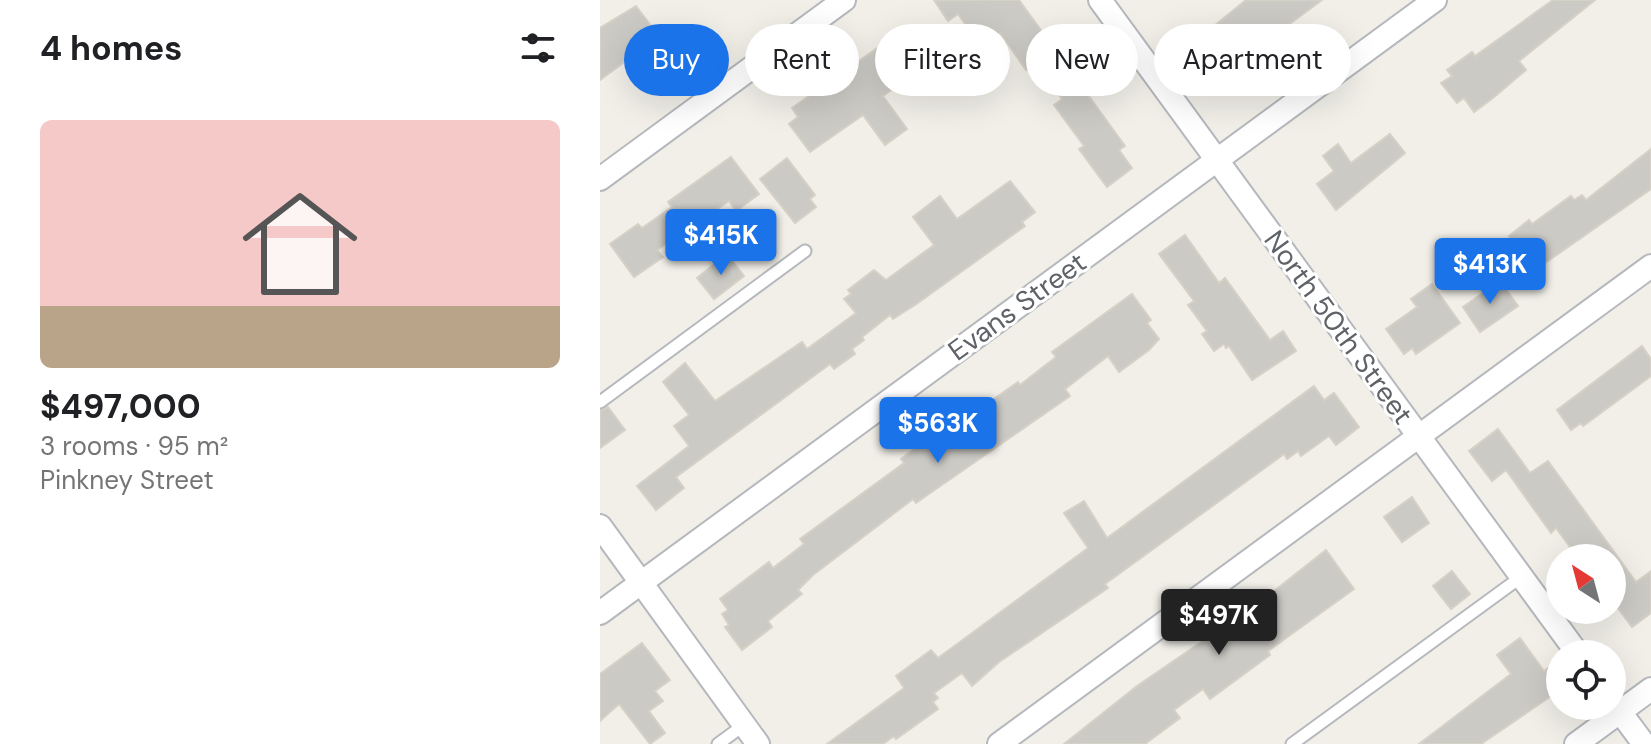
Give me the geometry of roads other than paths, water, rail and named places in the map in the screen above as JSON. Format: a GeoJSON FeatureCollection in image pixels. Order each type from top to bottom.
{"type":"FeatureCollection","features":[{"type":"Feature","properties":{"kind":"street"},"geometry":{"type":"LineString","coordinates":[[600,179],[844,0]]}},
{"type":"Feature","properties":{"kind":"street","name":"North 50th Street"},"geometry":{"type":"LineString","coordinates":[[1100,0],[1568,640]]}},
{"type":"Feature","properties":{"kind":"street","name":"Evans Street"},"geometry":{"type":"LineString","coordinates":[[600,613],[1435,0]]}},
{"type":"Feature","properties":{"kind":"street"},"geometry":{"type":"LineString","coordinates":[[999,744],[1651,266]]}},
{"type":"Feature","properties":{"kind":"street"},"geometry":{"type":"LineString","coordinates":[[600,526],[758,744]]}},
{"type":"Feature","properties":{"kind":"street"},"geometry":{"type":"LineString","coordinates":[[1626,701],[1651,689]]}},
{"type":"Feature","properties":{"kind":"street"},"geometry":{"type":"LineString","coordinates":[[1576,744],[1601,720]]}},
{"type":"Feature","properties":{"kind":"street"},"geometry":{"type":"LineString","coordinates":[[1626,720],[1644,744]]}},
{"type":"Feature","properties":{"kind":"lane"},"geometry":{"type":"LineString","coordinates":[[600,402],[805,251]]}},
{"type":"Feature","properties":{"kind":"lane"},"geometry":{"type":"LineString","coordinates":[[1292,744],[1521,577]]}},
{"type":"Feature","properties":{"kind":"lane"},"geometry":{"type":"LineString","coordinates":[[718,744],[744,725]]}}]}
